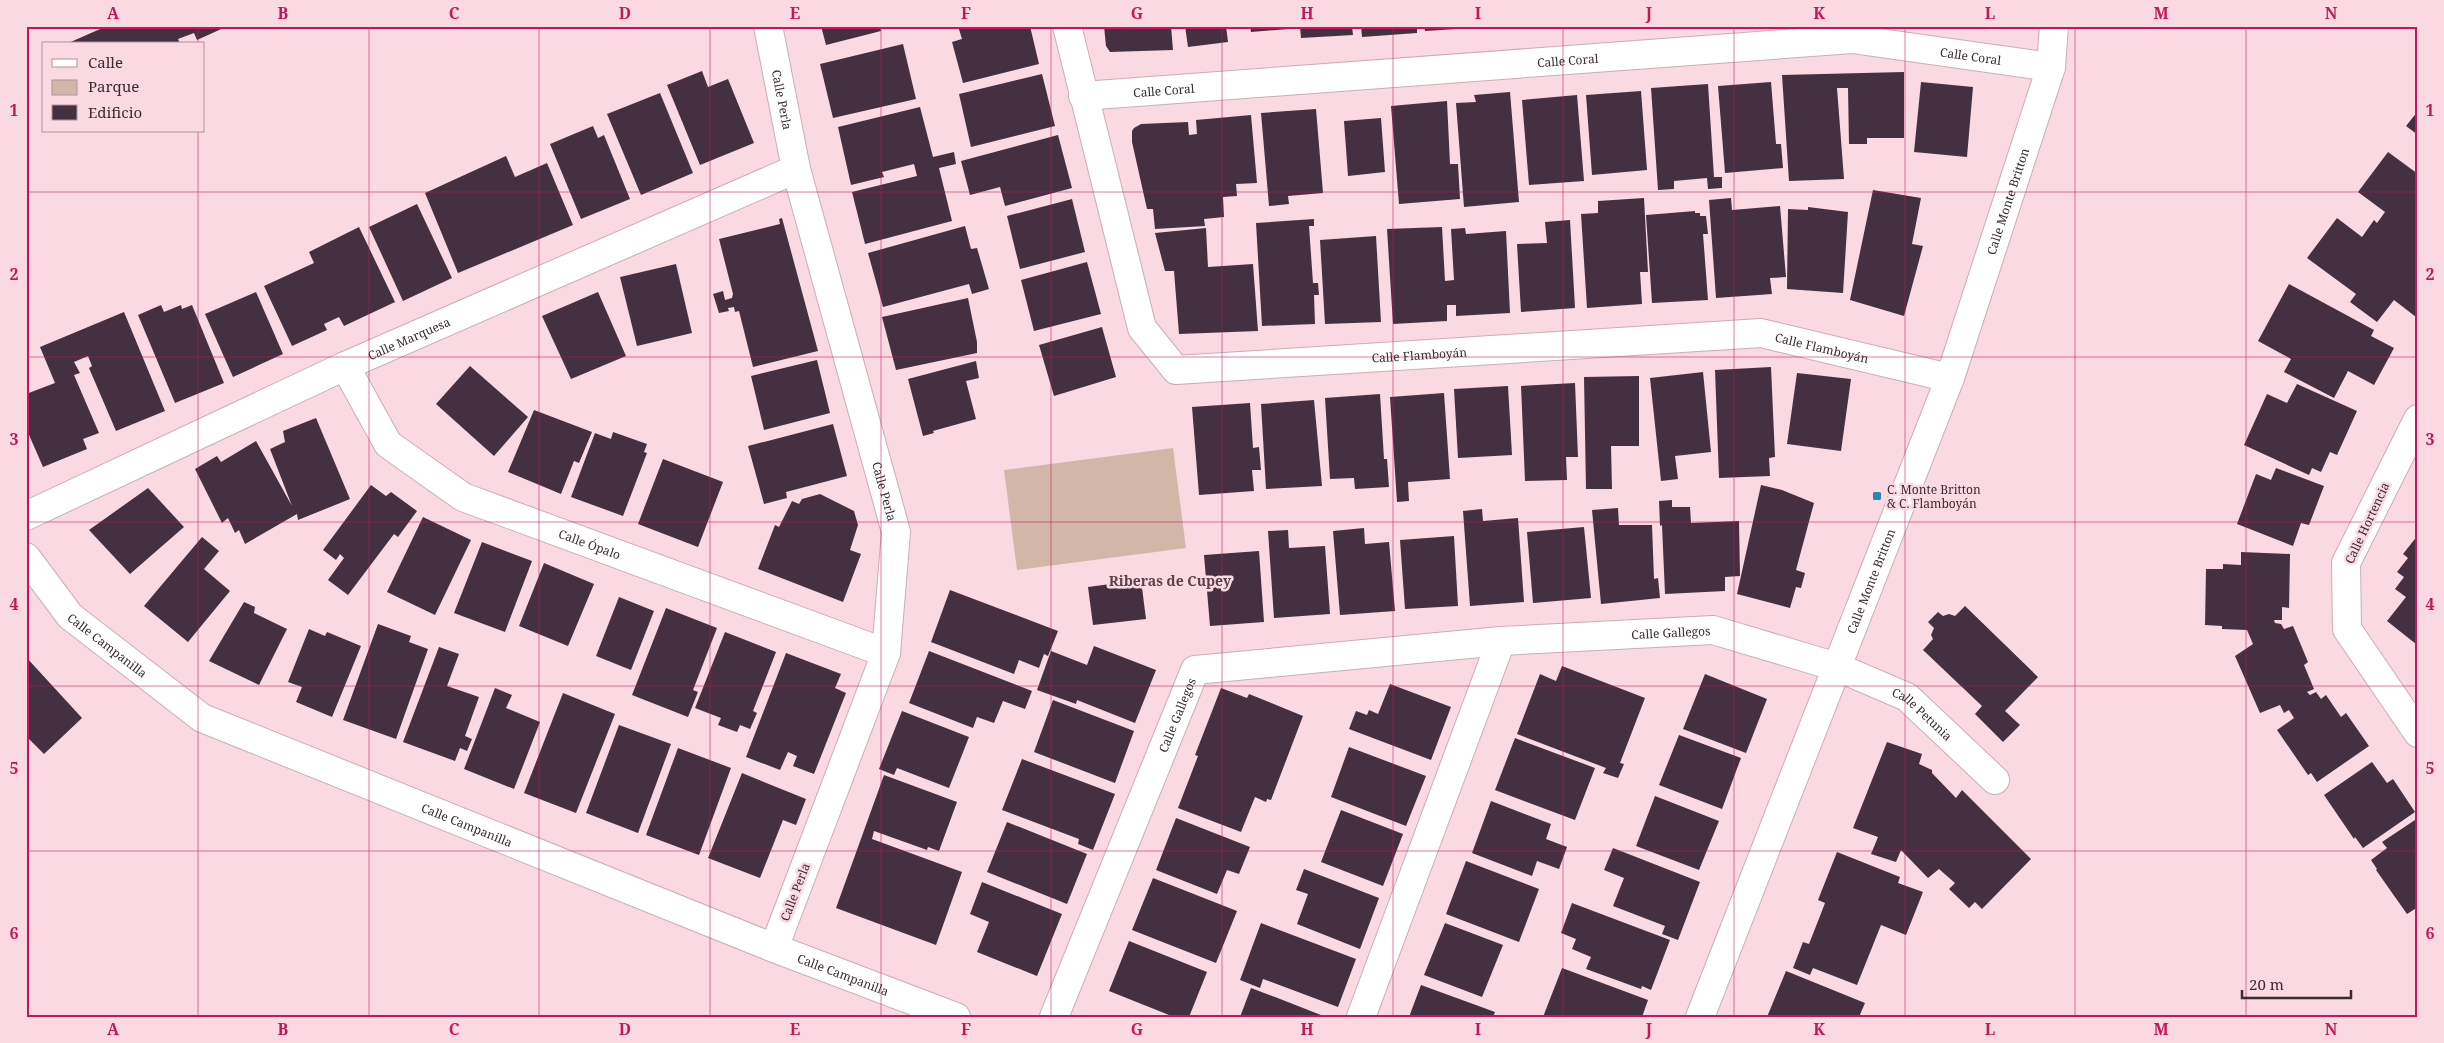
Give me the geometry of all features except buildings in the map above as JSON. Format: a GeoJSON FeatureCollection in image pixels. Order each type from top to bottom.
{"type":"FeatureCollection","features":[{"type":"Feature","properties":{"kind":"street","name":"Calle Perla"},"geometry":{"type":"LineString","coordinates":[[768,26],[796,170],[896,532],[886,653],[774,948]]}},
{"type":"Feature","properties":{"kind":"street"},"geometry":{"type":"LineString","coordinates":[[1066,26],[1083,96]]}},
{"type":"Feature","properties":{"kind":"street","name":"Calle Monte Britton"},"geometry":{"type":"LineString","coordinates":[[1700,1017],[1950,378],[2051,67],[2054,26]]}},
{"type":"Feature","properties":{"kind":"street","name":"Calle Coral"},"geometry":{"type":"LineString","coordinates":[[1083,96],[1852,39],[2051,67]]}},
{"type":"Feature","properties":{"kind":"street","name":"Calle Flamboyán"},"geometry":{"type":"LineString","coordinates":[[1083,96],[1142,328],[1176,370],[1761,333],[1950,378]]}},
{"type":"Feature","properties":{"kind":"street","name":"Calle Marquesa"},"geometry":{"type":"LineString","coordinates":[[26,516],[345,366],[796,170]]}},
{"type":"Feature","properties":{"kind":"street","name":"Calle Ópalo"},"geometry":{"type":"LineString","coordinates":[[345,366],[388,444],[463,497],[886,653]]}},
{"type":"Feature","properties":{"kind":"street","name":"Calle Hortencia"},"geometry":{"type":"LineString","coordinates":[[2418,419],[2346,563],[2347,629],[2418,733]]}},
{"type":"Feature","properties":{"kind":"street","name":"Calle Campanilla"},"geometry":{"type":"LineString","coordinates":[[26,557],[70,616],[202,718],[774,948],[956,1017]]}},
{"type":"Feature","properties":{"kind":"street","name":"Calle Gallegos"},"geometry":{"type":"LineString","coordinates":[[1054,1017],[1195,670],[1501,641],[1713,630],[1837,667]]}},
{"type":"Feature","properties":{"kind":"street"},"geometry":{"type":"LineString","coordinates":[[1361,1017],[1501,641]]}},
{"type":"Feature","properties":{"kind":"street","name":"Calle Petunia"},"geometry":{"type":"LineString","coordinates":[[1837,667],[1907,697],[1995,780]]}},
{"type":"Feature","properties":{"kind":"green space"},"geometry":{"type":"Polygon","coordinates":[[[1173,448],[1186,548],[1017,570],[1004,470],[1173,448]]]}},
{"type":"Feature","properties":{"kind":"place","name":"C. Monte Britton & C. Flamboyán"},"geometry":{"type":"Point","coordinates":[1877,496]}},
{"type":"Feature","properties":{"kind":"district","name":"Riberas de Cupey"},"geometry":{"type":"Point","coordinates":[1170,580]}}]}
